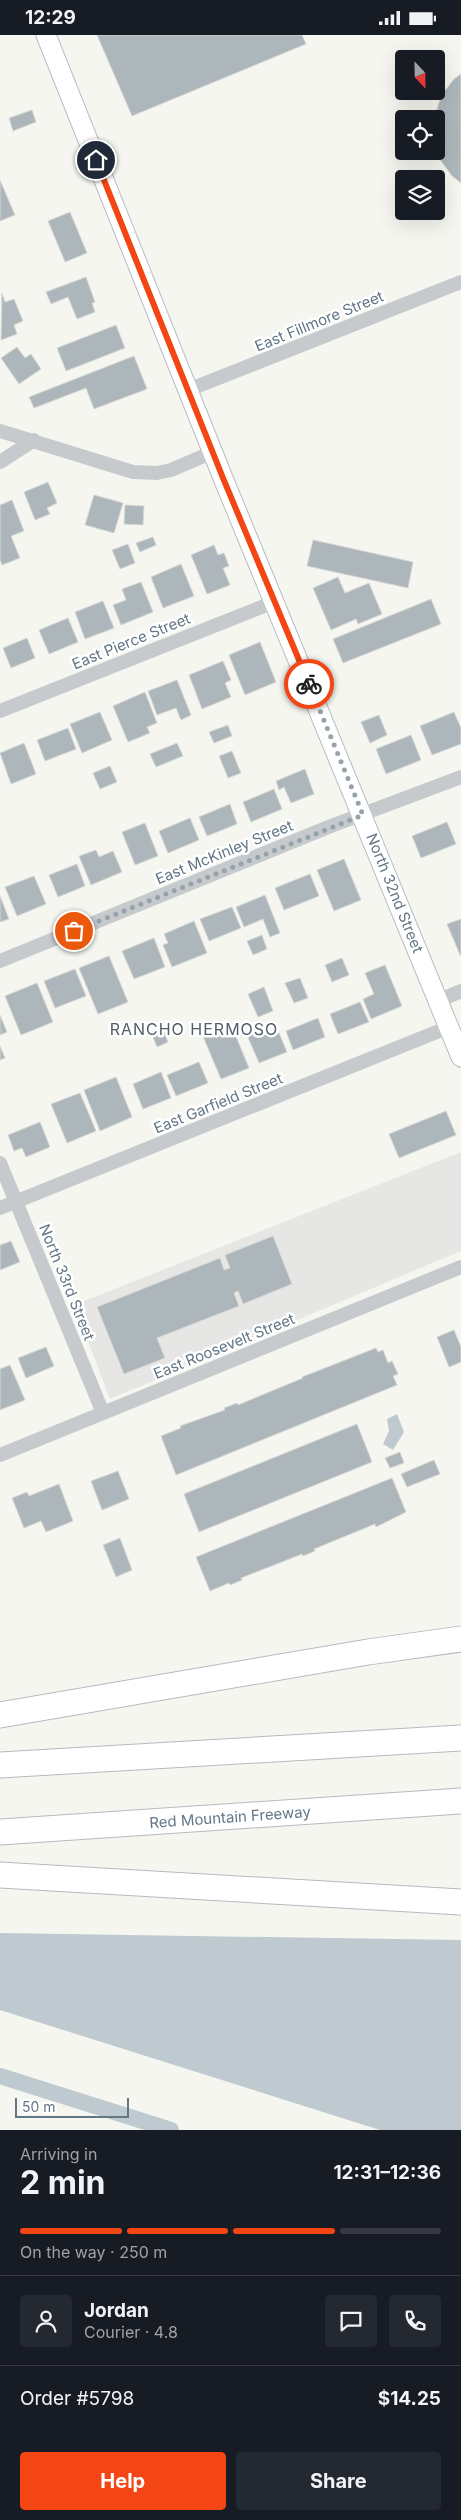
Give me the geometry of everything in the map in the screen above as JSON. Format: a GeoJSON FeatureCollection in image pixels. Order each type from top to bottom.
{"type":"FeatureCollection","features":[{"type":"Feature","properties":{"kind":"highway"},"geometry":{"type":"LineString","coordinates":[[0,1715],[368,1652],[461,1639]]}},
{"type":"Feature","properties":{"kind":"highway"},"geometry":{"type":"LineString","coordinates":[[0,1765],[461,1738]]}},
{"type":"Feature","properties":{"kind":"highway","name":"Red Mountain Freeway"},"geometry":{"type":"LineString","coordinates":[[0,1832],[461,1801]]}},
{"type":"Feature","properties":{"kind":"highway"},"geometry":{"type":"LineString","coordinates":[[0,1875],[262,1888],[461,1902]]}},
{"type":"Feature","properties":{"kind":"main road","name":"North 32nd Street"},"geometry":{"type":"LineString","coordinates":[[46,35],[213,452],[461,1057]]}},
{"type":"Feature","properties":{"kind":"street","name":"East Fillmore Street"},"geometry":{"type":"LineString","coordinates":[[188,390],[461,282]]}},
{"type":"Feature","properties":{"kind":"street"},"geometry":{"type":"LineString","coordinates":[[0,431],[133,472],[157,473],[171,470],[213,452]]}},
{"type":"Feature","properties":{"kind":"street"},"geometry":{"type":"LineString","coordinates":[[0,462],[34,440]]}},
{"type":"Feature","properties":{"kind":"street","name":"East Pierce Street"},"geometry":{"type":"LineString","coordinates":[[0,711],[274,601]]}},
{"type":"Feature","properties":{"kind":"street","name":"East McKinley Street"},"geometry":{"type":"LineString","coordinates":[[0,961],[461,777]]}},
{"type":"Feature","properties":{"kind":"street"},"geometry":{"type":"LineString","coordinates":[[438,1001],[461,991]]}},
{"type":"Feature","properties":{"kind":"street","name":"East Garfield Street"},"geometry":{"type":"LineString","coordinates":[[0,1208],[449,1027]]}},
{"type":"Feature","properties":{"kind":"street","name":"North 33rd Street"},"geometry":{"type":"LineString","coordinates":[[0,1163],[103,1413]]}},
{"type":"Feature","properties":{"kind":"street","name":"East Roosevelt Street"},"geometry":{"type":"LineString","coordinates":[[0,1455],[461,1267]]}},
{"type":"Feature","properties":{"kind":"shaded area"},"geometry":{"type":"Polygon","coordinates":[[[461,1152],[461,1251],[110,1399],[74,1305],[461,1152]]]}},
{"type":"Feature","properties":{"kind":"shaded area"},"geometry":{"type":"Polygon","coordinates":[[[397,1414],[404,1432],[393,1450],[383,1444],[389,1431],[387,1419],[397,1414]]]}},
{"type":"Feature","properties":{"kind":"shaded area"},"geometry":{"type":"Polygon","coordinates":[[[0,1933],[461,1940],[461,2130],[380,2130],[0,2010],[0,1933]]]}},
{"type":"Feature","properties":{"kind":"building"},"geometry":{"type":"Polygon","coordinates":[[[97,35],[302,35],[306,44],[132,116],[97,35]]]}},
{"type":"Feature","properties":{"kind":"building"},"geometry":{"type":"Polygon","coordinates":[[[461,74],[461,183],[452,176],[440,160],[445,160],[445,110],[437,110],[440,100],[445,100],[445,91],[454,79],[461,74]]]}},
{"type":"Feature","properties":{"kind":"building"},"geometry":{"type":"Polygon","coordinates":[[[32,110],[36,122],[13,131],[9,118],[32,110]]]}},
{"type":"Feature","properties":{"kind":"building"},"geometry":{"type":"Polygon","coordinates":[[[0,180],[15,215],[0,221],[0,180]]]}},
{"type":"Feature","properties":{"kind":"building"},"geometry":{"type":"Polygon","coordinates":[[[70,212],[87,253],[65,262],[48,221],[70,212]]]}},
{"type":"Feature","properties":{"kind":"building"},"geometry":{"type":"Polygon","coordinates":[[[86,277],[95,302],[92,303],[95,312],[77,319],[68,297],[51,304],[46,292],[86,277]]]}},
{"type":"Feature","properties":{"kind":"building"},"geometry":{"type":"Polygon","coordinates":[[[2,293],[5,302],[14,299],[23,321],[14,325],[17,334],[1,340],[2,293]]]}},
{"type":"Feature","properties":{"kind":"building"},"geometry":{"type":"Polygon","coordinates":[[[116,325],[125,348],[66,371],[57,348],[116,325]]]}},
{"type":"Feature","properties":{"kind":"building"},"geometry":{"type":"Polygon","coordinates":[[[17,347],[25,358],[31,354],[41,369],[19,384],[1,358],[17,347]]]}},
{"type":"Feature","properties":{"kind":"building"},"geometry":{"type":"Polygon","coordinates":[[[134,356],[147,389],[94,409],[86,388],[34,408],[29,397],[134,356]]]}},
{"type":"Feature","properties":{"kind":"building"},"geometry":{"type":"Polygon","coordinates":[[[48,482],[57,503],[47,508],[50,514],[35,520],[24,492],[48,482]]]}},
{"type":"Feature","properties":{"kind":"building"},"geometry":{"type":"Polygon","coordinates":[[[94,495],[123,503],[114,533],[85,525],[94,495]]]}},
{"type":"Feature","properties":{"kind":"building"},"geometry":{"type":"Polygon","coordinates":[[[12,500],[24,531],[11,536],[20,558],[2,565],[0,560],[0,505],[12,500]]]}},
{"type":"Feature","properties":{"kind":"building"},"geometry":{"type":"Polygon","coordinates":[[[125,505],[144,506],[143,525],[124,524],[125,505]]]}},
{"type":"Feature","properties":{"kind":"building"},"geometry":{"type":"Polygon","coordinates":[[[153,537],[156,545],[140,552],[136,543],[153,537]]]}},
{"type":"Feature","properties":{"kind":"building"},"geometry":{"type":"Polygon","coordinates":[[[313,540],[413,562],[408,588],[307,566],[313,540]]]}},
{"type":"Feature","properties":{"kind":"building"},"geometry":{"type":"Polygon","coordinates":[[[128,544],[135,563],[120,569],[112,550],[128,544]]]}},
{"type":"Feature","properties":{"kind":"building"},"geometry":{"type":"Polygon","coordinates":[[[214,545],[218,555],[224,553],[229,566],[223,568],[230,585],[207,594],[191,555],[214,545]]]}},
{"type":"Feature","properties":{"kind":"building"},"geometry":{"type":"Polygon","coordinates":[[[181,564],[194,596],[163,608],[151,577],[181,564]]]}},
{"type":"Feature","properties":{"kind":"building"},"geometry":{"type":"Polygon","coordinates":[[[338,577],[345,593],[369,583],[382,614],[358,624],[356,619],[331,630],[313,588],[338,577]]]}},
{"type":"Feature","properties":{"kind":"building"},"geometry":{"type":"Polygon","coordinates":[[[141,582],[153,612],[121,625],[113,605],[126,600],[122,589],[141,582]]]}},
{"type":"Feature","properties":{"kind":"building"},"geometry":{"type":"Polygon","coordinates":[[[431,599],[441,624],[343,663],[333,639],[431,599]]]}},
{"type":"Feature","properties":{"kind":"building"},"geometry":{"type":"Polygon","coordinates":[[[103,601],[114,628],[85,639],[75,612],[103,601]]]}},
{"type":"Feature","properties":{"kind":"building"},"geometry":{"type":"Polygon","coordinates":[[[68,618],[78,642],[49,654],[39,630],[68,618]]]}},
{"type":"Feature","properties":{"kind":"building"},"geometry":{"type":"Polygon","coordinates":[[[27,638],[35,658],[11,668],[3,648],[27,638]]]}},
{"type":"Feature","properties":{"kind":"building"},"geometry":{"type":"Polygon","coordinates":[[[260,642],[276,682],[245,695],[229,655],[260,642]]]}},
{"type":"Feature","properties":{"kind":"building"},"geometry":{"type":"Polygon","coordinates":[[[223,661],[231,680],[225,683],[231,697],[202,709],[189,675],[223,661]]]}},
{"type":"Feature","properties":{"kind":"building"},"geometry":{"type":"Polygon","coordinates":[[[177,680],[191,715],[181,720],[176,708],[157,715],[148,691],[177,680]]]}},
{"type":"Feature","properties":{"kind":"building"},"geometry":{"type":"Polygon","coordinates":[[[145,692],[157,723],[147,727],[150,733],[128,742],[113,706],[145,692]]]}},
{"type":"Feature","properties":{"kind":"building"},"geometry":{"type":"Polygon","coordinates":[[[100,712],[112,740],[82,753],[70,724],[100,712]]]}},
{"type":"Feature","properties":{"kind":"building"},"geometry":{"type":"Polygon","coordinates":[[[454,712],[461,728],[461,744],[432,755],[420,726],[454,712]]]}},
{"type":"Feature","properties":{"kind":"building"},"geometry":{"type":"Polygon","coordinates":[[[379,715],[387,735],[370,743],[361,722],[379,715]]]}},
{"type":"Feature","properties":{"kind":"building"},"geometry":{"type":"Polygon","coordinates":[[[228,725],[232,736],[214,743],[209,732],[228,725]]]}},
{"type":"Feature","properties":{"kind":"building"},"geometry":{"type":"Polygon","coordinates":[[[68,728],[76,749],[45,761],[37,740],[68,728]]]}},
{"type":"Feature","properties":{"kind":"building"},"geometry":{"type":"Polygon","coordinates":[[[411,735],[421,760],[386,774],[376,749],[411,735]]]}},
{"type":"Feature","properties":{"kind":"building"},"geometry":{"type":"Polygon","coordinates":[[[24,743],[36,774],[11,784],[0,753],[24,743]]]}},
{"type":"Feature","properties":{"kind":"building"},"geometry":{"type":"Polygon","coordinates":[[[177,743],[183,756],[156,767],[150,754],[177,743]]]}},
{"type":"Feature","properties":{"kind":"building"},"geometry":{"type":"Polygon","coordinates":[[[232,751],[241,773],[228,778],[219,756],[232,751]]]}},
{"type":"Feature","properties":{"kind":"building"},"geometry":{"type":"Polygon","coordinates":[[[110,766],[117,782],[100,789],[93,773],[110,766]]]}},
{"type":"Feature","properties":{"kind":"building"},"geometry":{"type":"Polygon","coordinates":[[[305,769],[314,794],[291,803],[284,787],[279,790],[276,781],[305,769]]]}},
{"type":"Feature","properties":{"kind":"building"},"geometry":{"type":"Polygon","coordinates":[[[274,789],[282,809],[251,822],[243,802],[274,789]]]}},
{"type":"Feature","properties":{"kind":"building"},"geometry":{"type":"Polygon","coordinates":[[[230,804],[237,824],[207,836],[199,817],[230,804]]]}},
{"type":"Feature","properties":{"kind":"building"},"geometry":{"type":"Polygon","coordinates":[[[190,818],[199,840],[168,853],[159,831],[190,818]]]}},
{"type":"Feature","properties":{"kind":"building"},"geometry":{"type":"Polygon","coordinates":[[[447,822],[456,844],[421,858],[412,836],[447,822]]]}},
{"type":"Feature","properties":{"kind":"building"},"geometry":{"type":"Polygon","coordinates":[[[145,823],[158,856],[135,865],[122,832],[145,823]]]}},
{"type":"Feature","properties":{"kind":"building"},"geometry":{"type":"Polygon","coordinates":[[[96,850],[99,857],[113,851],[122,872],[91,885],[79,856],[96,850]]]}},
{"type":"Feature","properties":{"kind":"building"},"geometry":{"type":"Polygon","coordinates":[[[344,859],[361,900],[334,911],[317,870],[344,859]]]}},
{"type":"Feature","properties":{"kind":"building"},"geometry":{"type":"Polygon","coordinates":[[[77,864],[85,886],[58,897],[49,875],[77,864]]]}},
{"type":"Feature","properties":{"kind":"building"},"geometry":{"type":"Polygon","coordinates":[[[310,874],[319,896],[284,910],[275,888],[310,874]]]}},
{"type":"Feature","properties":{"kind":"building"},"geometry":{"type":"Polygon","coordinates":[[[34,876],[46,904],[17,916],[5,887],[34,876]]]}},
{"type":"Feature","properties":{"kind":"building"},"geometry":{"type":"Polygon","coordinates":[[[265,895],[280,933],[270,937],[263,919],[244,927],[236,907],[265,895]]]}},
{"type":"Feature","properties":{"kind":"building"},"geometry":{"type":"Polygon","coordinates":[[[0,896],[9,919],[0,922],[0,896]]]}},
{"type":"Feature","properties":{"kind":"building"},"geometry":{"type":"Polygon","coordinates":[[[232,907],[241,928],[209,941],[200,919],[232,907]]]}},
{"type":"Feature","properties":{"kind":"building"},"geometry":{"type":"Polygon","coordinates":[[[461,919],[461,955],[460,955],[447,924],[461,919]]]}},
{"type":"Feature","properties":{"kind":"building"},"geometry":{"type":"Polygon","coordinates":[[[194,921],[207,953],[172,967],[163,945],[168,943],[164,934],[194,921]]]}},
{"type":"Feature","properties":{"kind":"building"},"geometry":{"type":"Polygon","coordinates":[[[262,935],[267,949],[253,955],[247,941],[262,935]]]}},
{"type":"Feature","properties":{"kind":"building"},"geometry":{"type":"Polygon","coordinates":[[[154,938],[165,967],[134,979],[122,951],[154,938]]]}},
{"type":"Feature","properties":{"kind":"building"},"geometry":{"type":"Polygon","coordinates":[[[109,956],[128,1002],[98,1014],[79,968],[109,956]]]}},
{"type":"Feature","properties":{"kind":"building"},"geometry":{"type":"Polygon","coordinates":[[[342,958],[349,975],[332,982],[325,965],[342,958]]]}},
{"type":"Feature","properties":{"kind":"building"},"geometry":{"type":"Polygon","coordinates":[[[385,965],[402,1006],[371,1019],[363,999],[374,994],[365,973],[385,965]]]}},
{"type":"Feature","properties":{"kind":"building"},"geometry":{"type":"Polygon","coordinates":[[[75,969],[86,996],[55,1008],[44,981],[75,969]]]}},
{"type":"Feature","properties":{"kind":"building"},"geometry":{"type":"Polygon","coordinates":[[[300,978],[308,998],[294,1003],[285,983],[300,978]]]}},
{"type":"Feature","properties":{"kind":"building"},"geometry":{"type":"Polygon","coordinates":[[[37,983],[53,1022],[21,1035],[5,996],[37,983]]]}},
{"type":"Feature","properties":{"kind":"building"},"geometry":{"type":"Polygon","coordinates":[[[264,987],[273,1011],[258,1017],[248,994],[264,987]]]}},
{"type":"Feature","properties":{"kind":"building"},"geometry":{"type":"Polygon","coordinates":[[[360,1002],[369,1022],[338,1034],[330,1014],[360,1002]]]}},
{"type":"Feature","properties":{"kind":"building"},"geometry":{"type":"Polygon","coordinates":[[[0,1015],[7,1032],[0,1035],[0,1015]]]}},
{"type":"Feature","properties":{"kind":"building"},"geometry":{"type":"Polygon","coordinates":[[[318,1018],[325,1037],[293,1050],[286,1031],[318,1018]]]}},
{"type":"Feature","properties":{"kind":"building"},"geometry":{"type":"Polygon","coordinates":[[[230,1022],[249,1068],[221,1079],[202,1034],[230,1022]]]}},
{"type":"Feature","properties":{"kind":"building"},"geometry":{"type":"Polygon","coordinates":[[[162,1027],[168,1042],[157,1047],[151,1032],[162,1027]]]}},
{"type":"Feature","properties":{"kind":"building"},"geometry":{"type":"Polygon","coordinates":[[[266,1028],[270,1037],[279,1033],[287,1052],[259,1063],[247,1035],[266,1028]]]}},
{"type":"Feature","properties":{"kind":"building"},"geometry":{"type":"Polygon","coordinates":[[[0,1046],[5,1058],[0,1060],[0,1046]]]}},
{"type":"Feature","properties":{"kind":"building"},"geometry":{"type":"Polygon","coordinates":[[[199,1062],[208,1083],[176,1096],[167,1075],[199,1062]]]}},
{"type":"Feature","properties":{"kind":"building"},"geometry":{"type":"Polygon","coordinates":[[[161,1072],[171,1098],[143,1109],[133,1084],[161,1072]]]}},
{"type":"Feature","properties":{"kind":"building"},"geometry":{"type":"Polygon","coordinates":[[[116,1077],[132,1117],[100,1131],[84,1090],[116,1077]]]}},
{"type":"Feature","properties":{"kind":"building"},"geometry":{"type":"Polygon","coordinates":[[[80,1093],[96,1131],[67,1143],[51,1104],[80,1093]]]}},
{"type":"Feature","properties":{"kind":"building"},"geometry":{"type":"Polygon","coordinates":[[[446,1111],[456,1135],[399,1158],[389,1134],[446,1111]]]}},
{"type":"Feature","properties":{"kind":"building"},"geometry":{"type":"Polygon","coordinates":[[[40,1122],[50,1147],[26,1157],[22,1148],[14,1151],[8,1135],[40,1122]]]}},
{"type":"Feature","properties":{"kind":"building"},"geometry":{"type":"Polygon","coordinates":[[[273,1236],[292,1284],[243,1304],[238,1291],[234,1293],[239,1306],[157,1338],[165,1358],[124,1374],[97,1307],[220,1258],[224,1270],[230,1268],[225,1255],[273,1236]]]}},
{"type":"Feature","properties":{"kind":"building"},"geometry":{"type":"Polygon","coordinates":[[[11,1241],[20,1262],[0,1270],[0,1245],[11,1241]]]}},
{"type":"Feature","properties":{"kind":"building"},"geometry":{"type":"Polygon","coordinates":[[[454,1330],[461,1347],[461,1362],[449,1367],[437,1337],[454,1330]]]}},
{"type":"Feature","properties":{"kind":"building"},"geometry":{"type":"Polygon","coordinates":[[[46,1347],[54,1366],[26,1378],[18,1358],[46,1347]]]}},
{"type":"Feature","properties":{"kind":"building"},"geometry":{"type":"Polygon","coordinates":[[[376,1348],[378,1352],[383,1350],[388,1363],[392,1361],[398,1374],[393,1376],[397,1385],[176,1475],[161,1436],[181,1428],[180,1426],[225,1410],[224,1408],[237,1403],[238,1405],[376,1348]]]}},
{"type":"Feature","properties":{"kind":"building"},"geometry":{"type":"Polygon","coordinates":[[[10,1365],[25,1400],[0,1410],[0,1369],[10,1365]]]}},
{"type":"Feature","properties":{"kind":"building"},"geometry":{"type":"Polygon","coordinates":[[[357,1424],[372,1462],[199,1532],[184,1494],[357,1424]]]}},
{"type":"Feature","properties":{"kind":"building"},"geometry":{"type":"Polygon","coordinates":[[[400,1452],[404,1463],[390,1468],[385,1458],[400,1452]]]}},
{"type":"Feature","properties":{"kind":"building"},"geometry":{"type":"Polygon","coordinates":[[[434,1460],[440,1474],[407,1487],[401,1474],[434,1460]]]}},
{"type":"Feature","properties":{"kind":"building"},"geometry":{"type":"Polygon","coordinates":[[[118,1471],[129,1499],[102,1510],[91,1481],[118,1471]]]}},
{"type":"Feature","properties":{"kind":"building"},"geometry":{"type":"Polygon","coordinates":[[[392,1478],[406,1512],[376,1527],[375,1524],[314,1549],[315,1551],[303,1556],[302,1554],[241,1578],[242,1580],[230,1585],[229,1583],[210,1591],[196,1557],[392,1478]]]}},
{"type":"Feature","properties":{"kind":"building"},"geometry":{"type":"Polygon","coordinates":[[[59,1484],[73,1521],[46,1532],[41,1521],[24,1528],[12,1498],[27,1492],[29,1496],[59,1484]]]}},
{"type":"Feature","properties":{"kind":"building"},"geometry":{"type":"Polygon","coordinates":[[[120,1538],[132,1570],[116,1577],[103,1545],[120,1538]]]}},
{"type":"Feature","properties":{"kind":"waterway"},"geometry":{"type":"LineString","coordinates":[[0,2076],[171,2130]]}},
{"type":"Feature","properties":{"kind":"way so far"},"geometry":{"type":"LineString","coordinates":[[74,931],[331,826],[363,815],[309,684]]}},
{"type":"Feature","properties":{"kind":"district","name":"RANCHO HERMOSO"},"geometry":{"type":"Point","coordinates":[194,1029]}},
{"type":"Feature","properties":{"kind":"route"},"geometry":{"type":"LineString","coordinates":[[96,160],[223,478],[309,684]]}}]}
